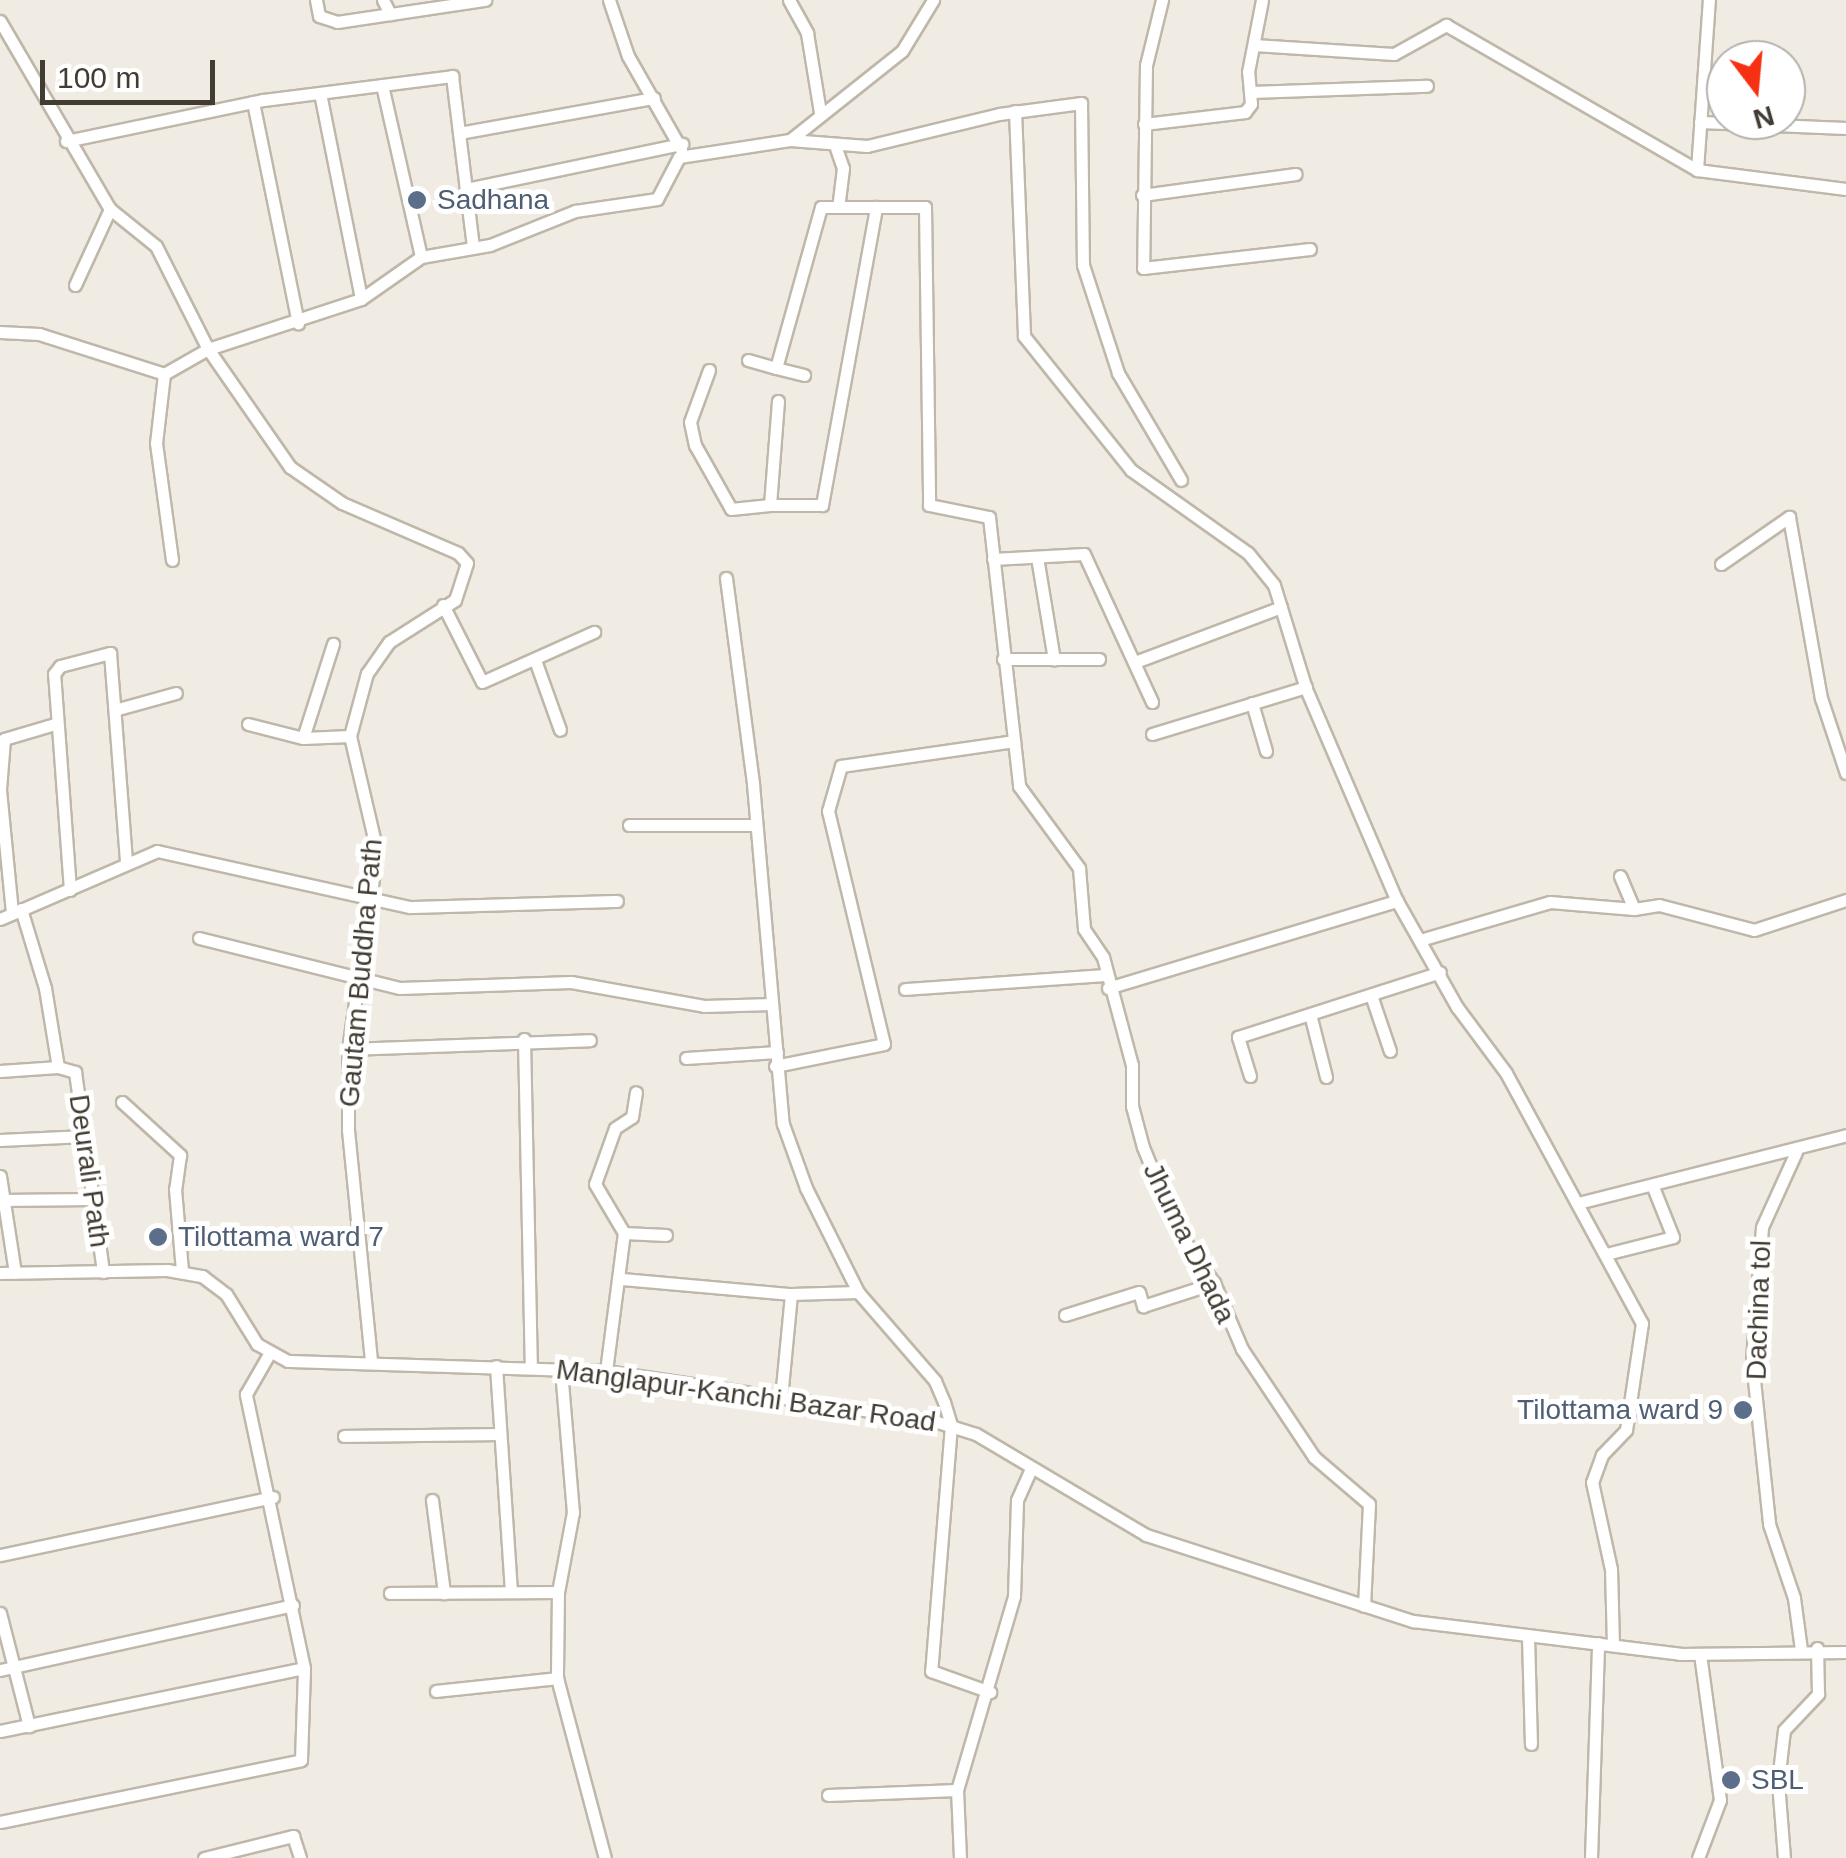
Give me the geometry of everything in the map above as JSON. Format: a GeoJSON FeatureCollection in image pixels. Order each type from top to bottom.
{"type":"FeatureCollection","features":[{"type":"Feature","properties":{"kind":"street"},"geometry":{"type":"LineString","coordinates":[[316,0],[318,16],[337,22],[425,4],[485,0]]}},
{"type":"Feature","properties":{"kind":"street"},"geometry":{"type":"LineString","coordinates":[[384,0],[390,14]]}},
{"type":"Feature","properties":{"kind":"street"},"geometry":{"type":"LineString","coordinates":[[0,332],[39,334],[164,374],[208,348],[298,324],[361,299],[421,258],[473,248],[574,211],[657,199],[679,158],[682,144],[628,56],[608,0]]}},
{"type":"Feature","properties":{"kind":"street"},"geometry":{"type":"LineString","coordinates":[[789,0],[807,33],[820,112]]}},
{"type":"Feature","properties":{"kind":"street"},"geometry":{"type":"LineString","coordinates":[[790,140],[820,112],[902,51],[932,0]]}},
{"type":"Feature","properties":{"kind":"street"},"geometry":{"type":"LineString","coordinates":[[1162,0],[1146,66],[1144,268],[1154,271],[1310,248]]}},
{"type":"Feature","properties":{"kind":"street"},"geometry":{"type":"LineString","coordinates":[[1144,124],[1240,115],[1251,104],[1254,45],[1262,0]]}},
{"type":"Feature","properties":{"kind":"street"},"geometry":{"type":"LineString","coordinates":[[1696,170],[1708,0]]}},
{"type":"Feature","properties":{"kind":"street"},"geometry":{"type":"LineString","coordinates":[[0,21],[40,79],[66,141],[110,209],[156,246],[208,348]]}},
{"type":"Feature","properties":{"kind":"street"},"geometry":{"type":"LineString","coordinates":[[1254,45],[1394,54],[1446,25],[1696,170],[1846,189]]}},
{"type":"Feature","properties":{"kind":"street"},"geometry":{"type":"LineString","coordinates":[[66,141],[253,102],[452,76],[473,248]]}},
{"type":"Feature","properties":{"kind":"street"},"geometry":{"type":"LineString","coordinates":[[382,85],[421,258]]}},
{"type":"Feature","properties":{"kind":"street"},"geometry":{"type":"LineString","coordinates":[[1251,92],[1428,86]]}},
{"type":"Feature","properties":{"kind":"street"},"geometry":{"type":"LineString","coordinates":[[320,93],[361,299]]}},
{"type":"Feature","properties":{"kind":"street"},"geometry":{"type":"LineString","coordinates":[[459,133],[654,98]]}},
{"type":"Feature","properties":{"kind":"street"},"geometry":{"type":"LineString","coordinates":[[253,102],[298,324]]}},
{"type":"Feature","properties":{"kind":"street"},"geometry":{"type":"LineString","coordinates":[[679,158],[790,140],[836,148],[1014,111],[1081,102],[1083,265],[1118,374],[1181,480]]}},
{"type":"Feature","properties":{"kind":"street"},"geometry":{"type":"LineString","coordinates":[[1014,111],[1024,336],[1131,470],[1248,554],[1274,585],[1306,687],[1397,901],[1578,1203],[1642,1323],[1626,1430],[1602,1455],[1592,1482],[1611,1569],[1613,1645]]}},
{"type":"Feature","properties":{"kind":"street"},"geometry":{"type":"LineString","coordinates":[[1700,122],[1846,128]]}},
{"type":"Feature","properties":{"kind":"street"},"geometry":{"type":"LineString","coordinates":[[466,189],[682,144]]}},
{"type":"Feature","properties":{"kind":"street"},"geometry":{"type":"LineString","coordinates":[[836,148],[843,168],[838,207]]}},
{"type":"Feature","properties":{"kind":"street"},"geometry":{"type":"LineString","coordinates":[[1142,195],[1296,174]]}},
{"type":"Feature","properties":{"kind":"street"},"geometry":{"type":"LineString","coordinates":[[709,370],[690,422],[695,445],[731,509],[822,505],[876,207],[821,207],[776,368]]}},
{"type":"Feature","properties":{"kind":"street","name":"Jhuma Dhada"},"geometry":{"type":"LineString","coordinates":[[876,207],[925,207],[929,505],[989,517],[1003,659],[1026,799],[1079,868],[1084,929],[1108,981],[1132,1064],[1132,1106],[1143,1147],[1177,1230],[1214,1283],[1233,1334],[1314,1457],[1369,1504],[1364,1606]]}},
{"type":"Feature","properties":{"kind":"street"},"geometry":{"type":"LineString","coordinates":[[75,285],[110,209]]}},
{"type":"Feature","properties":{"kind":"street","name":"Gautam Buddha Path"},"geometry":{"type":"LineString","coordinates":[[208,348],[290,467],[354,510],[458,553],[467,563],[455,600],[390,642],[367,673],[350,736],[377,852],[348,1050],[348,1130],[371,1360]]}},
{"type":"Feature","properties":{"kind":"street"},"geometry":{"type":"LineString","coordinates":[[748,360],[804,375]]}},
{"type":"Feature","properties":{"kind":"street"},"geometry":{"type":"LineString","coordinates":[[164,374],[156,443],[172,560]]}},
{"type":"Feature","properties":{"kind":"street"},"geometry":{"type":"LineString","coordinates":[[770,505],[778,401]]}},
{"type":"Feature","properties":{"kind":"street"},"geometry":{"type":"LineString","coordinates":[[1721,564],[1789,518],[1822,698],[1846,773]]}},
{"type":"Feature","properties":{"kind":"street"},"geometry":{"type":"LineString","coordinates":[[993,559],[1084,554],[1152,702]]}},
{"type":"Feature","properties":{"kind":"street"},"geometry":{"type":"LineString","coordinates":[[1038,557],[1054,660]]}},
{"type":"Feature","properties":{"kind":"street"},"geometry":{"type":"LineString","coordinates":[[726,578],[777,1052],[774,1066],[796,1163],[858,1292],[935,1381],[951,1425],[931,1671],[990,1692]]}},
{"type":"Feature","properties":{"kind":"street"},"geometry":{"type":"LineString","coordinates":[[442,605],[478,680],[535,660],[594,632]]}},
{"type":"Feature","properties":{"kind":"street"},"geometry":{"type":"LineString","coordinates":[[1134,662],[1281,607]]}},
{"type":"Feature","properties":{"kind":"street"},"geometry":{"type":"LineString","coordinates":[[303,738],[333,644]]}},
{"type":"Feature","properties":{"kind":"street"},"geometry":{"type":"LineString","coordinates":[[70,890],[54,724],[56,669],[110,652],[118,709],[126,859]]}},
{"type":"Feature","properties":{"kind":"street"},"geometry":{"type":"LineString","coordinates":[[1003,659],[1099,659]]}},
{"type":"Feature","properties":{"kind":"street"},"geometry":{"type":"LineString","coordinates":[[535,660],[560,730]]}},
{"type":"Feature","properties":{"kind":"street"},"geometry":{"type":"LineString","coordinates":[[1152,734],[1306,687]]}},
{"type":"Feature","properties":{"kind":"street"},"geometry":{"type":"LineString","coordinates":[[118,709],[176,693]]}},
{"type":"Feature","properties":{"kind":"street"},"geometry":{"type":"LineString","coordinates":[[1252,703],[1266,751]]}},
{"type":"Feature","properties":{"kind":"street","name":"Deurali Path"},"geometry":{"type":"LineString","coordinates":[[54,724],[4,739],[0,790],[11,914],[45,988],[58,1067],[76,1072],[103,1272]]}},
{"type":"Feature","properties":{"kind":"street"},"geometry":{"type":"LineString","coordinates":[[248,724],[303,738],[350,736]]}},
{"type":"Feature","properties":{"kind":"street"},"geometry":{"type":"LineString","coordinates":[[774,1066],[884,1044],[828,811],[841,766],[1014,741]]}},
{"type":"Feature","properties":{"kind":"street"},"geometry":{"type":"LineString","coordinates":[[630,825],[754,825]]}},
{"type":"Feature","properties":{"kind":"street"},"geometry":{"type":"LineString","coordinates":[[11,914],[70,890],[126,859],[156,851],[410,907],[617,901]]}},
{"type":"Feature","properties":{"kind":"street"},"geometry":{"type":"LineString","coordinates":[[1620,876],[1634,909]]}},
{"type":"Feature","properties":{"kind":"street"},"geometry":{"type":"LineString","coordinates":[[1420,940],[1550,902],[1634,909],[1686,908],[1754,930],[1846,900]]}},
{"type":"Feature","properties":{"kind":"street"},"geometry":{"type":"LineString","coordinates":[[905,989],[1108,981],[1397,901]]}},
{"type":"Feature","properties":{"kind":"street"},"geometry":{"type":"LineString","coordinates":[[199,938],[357,983],[400,988],[571,982],[704,1006],[772,1004]]}},
{"type":"Feature","properties":{"kind":"street"},"geometry":{"type":"LineString","coordinates":[[1250,1076],[1238,1037],[1440,972]]}},
{"type":"Feature","properties":{"kind":"street"},"geometry":{"type":"LineString","coordinates":[[1371,995],[1390,1051]]}},
{"type":"Feature","properties":{"kind":"street"},"geometry":{"type":"LineString","coordinates":[[1310,1014],[1326,1078]]}},
{"type":"Feature","properties":{"kind":"street"},"geometry":{"type":"LineString","coordinates":[[348,1050],[524,1039],[590,1040]]}},
{"type":"Feature","properties":{"kind":"street"},"geometry":{"type":"LineString","coordinates":[[524,1039],[531,1368]]}},
{"type":"Feature","properties":{"kind":"street"},"geometry":{"type":"LineString","coordinates":[[686,1058],[777,1052]]}},
{"type":"Feature","properties":{"kind":"street"},"geometry":{"type":"LineString","coordinates":[[0,1072],[58,1067]]}},
{"type":"Feature","properties":{"kind":"street"},"geometry":{"type":"LineString","coordinates":[[606,1372],[622,1279],[624,1232],[596,1184],[615,1128],[632,1117],[636,1092]]}},
{"type":"Feature","properties":{"kind":"street"},"geometry":{"type":"LineString","coordinates":[[122,1102],[180,1155],[175,1189],[182,1272]]}},
{"type":"Feature","properties":{"kind":"street"},"geometry":{"type":"LineString","coordinates":[[1578,1203],[1796,1152],[1846,1135]]}},
{"type":"Feature","properties":{"kind":"street"},"geometry":{"type":"LineString","coordinates":[[0,1140],[85,1136]]}},
{"type":"Feature","properties":{"kind":"street","name":"Dachina tol"},"geometry":{"type":"LineString","coordinates":[[1796,1152],[1762,1227],[1752,1361],[1768,1524],[1794,1598],[1801,1650]]}},
{"type":"Feature","properties":{"kind":"street"},"geometry":{"type":"LineString","coordinates":[[0,1176],[15,1273]]}},
{"type":"Feature","properties":{"kind":"street"},"geometry":{"type":"LineString","coordinates":[[1606,1254],[1672,1237],[1653,1187]]}},
{"type":"Feature","properties":{"kind":"street"},"geometry":{"type":"LineString","coordinates":[[2,1200],[95,1199]]}},
{"type":"Feature","properties":{"kind":"street"},"geometry":{"type":"LineString","coordinates":[[624,1232],[666,1235]]}},
{"type":"Feature","properties":{"kind":"street"},"geometry":{"type":"LineString","coordinates":[[0,1274],[182,1272],[214,1282],[269,1354],[246,1394],[272,1496],[293,1604],[304,1668],[307,1739],[301,1760],[0,1822]]}},
{"type":"Feature","properties":{"kind":"street"},"geometry":{"type":"LineString","coordinates":[[622,1279],[792,1294],[858,1292]]}},
{"type":"Feature","properties":{"kind":"street"},"geometry":{"type":"LineString","coordinates":[[1065,1315],[1139,1292],[1143,1306],[1214,1283]]}},
{"type":"Feature","properties":{"kind":"street"},"geometry":{"type":"LineString","coordinates":[[781,1398],[792,1294]]}},
{"type":"Feature","properties":{"kind":"street","name":"Manglapur-Kanchi Bazar Road"},"geometry":{"type":"LineString","coordinates":[[269,1354],[304,1364],[371,1360],[606,1372],[951,1425],[1146,1535],[1442,1628],[1700,1654],[1816,1648],[1846,1652]]}},
{"type":"Feature","properties":{"kind":"street"},"geometry":{"type":"LineString","coordinates":[[496,1366],[497,1434],[511,1592]]}},
{"type":"Feature","properties":{"kind":"street"},"geometry":{"type":"LineString","coordinates":[[561,1370],[574,1512],[558,1592],[557,1678],[604,1858]]}},
{"type":"Feature","properties":{"kind":"street"},"geometry":{"type":"LineString","coordinates":[[344,1436],[497,1434]]}},
{"type":"Feature","properties":{"kind":"street"},"geometry":{"type":"LineString","coordinates":[[960,1858],[958,1790],[990,1692],[1014,1596],[1017,1500],[1031,1469]]}},
{"type":"Feature","properties":{"kind":"street"},"geometry":{"type":"LineString","coordinates":[[0,1555],[272,1496]]}},
{"type":"Feature","properties":{"kind":"street"},"geometry":{"type":"LineString","coordinates":[[432,1500],[444,1593]]}},
{"type":"Feature","properties":{"kind":"street"},"geometry":{"type":"LineString","coordinates":[[390,1593],[558,1592]]}},
{"type":"Feature","properties":{"kind":"street"},"geometry":{"type":"LineString","coordinates":[[6,1669],[293,1604]]}},
{"type":"Feature","properties":{"kind":"street"},"geometry":{"type":"LineString","coordinates":[[0,1612],[6,1669],[29,1726]]}},
{"type":"Feature","properties":{"kind":"street"},"geometry":{"type":"LineString","coordinates":[[1528,1637],[1531,1744]]}},
{"type":"Feature","properties":{"kind":"street"},"geometry":{"type":"LineString","coordinates":[[1591,1858],[1598,1643]]}},
{"type":"Feature","properties":{"kind":"street"},"geometry":{"type":"LineString","coordinates":[[1784,1858],[1778,1781],[1784,1730],[1818,1694],[1816,1648]]}},
{"type":"Feature","properties":{"kind":"street"},"geometry":{"type":"LineString","coordinates":[[1698,1858],[1720,1800],[1700,1654]]}},
{"type":"Feature","properties":{"kind":"street"},"geometry":{"type":"LineString","coordinates":[[0,1732],[304,1668]]}},
{"type":"Feature","properties":{"kind":"street"},"geometry":{"type":"LineString","coordinates":[[436,1691],[557,1678]]}},
{"type":"Feature","properties":{"kind":"street"},"geometry":{"type":"LineString","coordinates":[[828,1796],[958,1790]]}},
{"type":"Feature","properties":{"kind":"street"},"geometry":{"type":"LineString","coordinates":[[204,1858],[294,1836],[300,1858]]}},
{"type":"Feature","properties":{"kind":"place","name":"Sadhana"},"geometry":{"type":"Point","coordinates":[417,200]}},
{"type":"Feature","properties":{"kind":"place","name":"Tilottama ward 7"},"geometry":{"type":"Point","coordinates":[158,1237]}},
{"type":"Feature","properties":{"kind":"place","name":"Tilottama ward 9"},"geometry":{"type":"Point","coordinates":[1743,1410]}},
{"type":"Feature","properties":{"kind":"place","name":"SBL"},"geometry":{"type":"Point","coordinates":[1731,1780]}}]}
